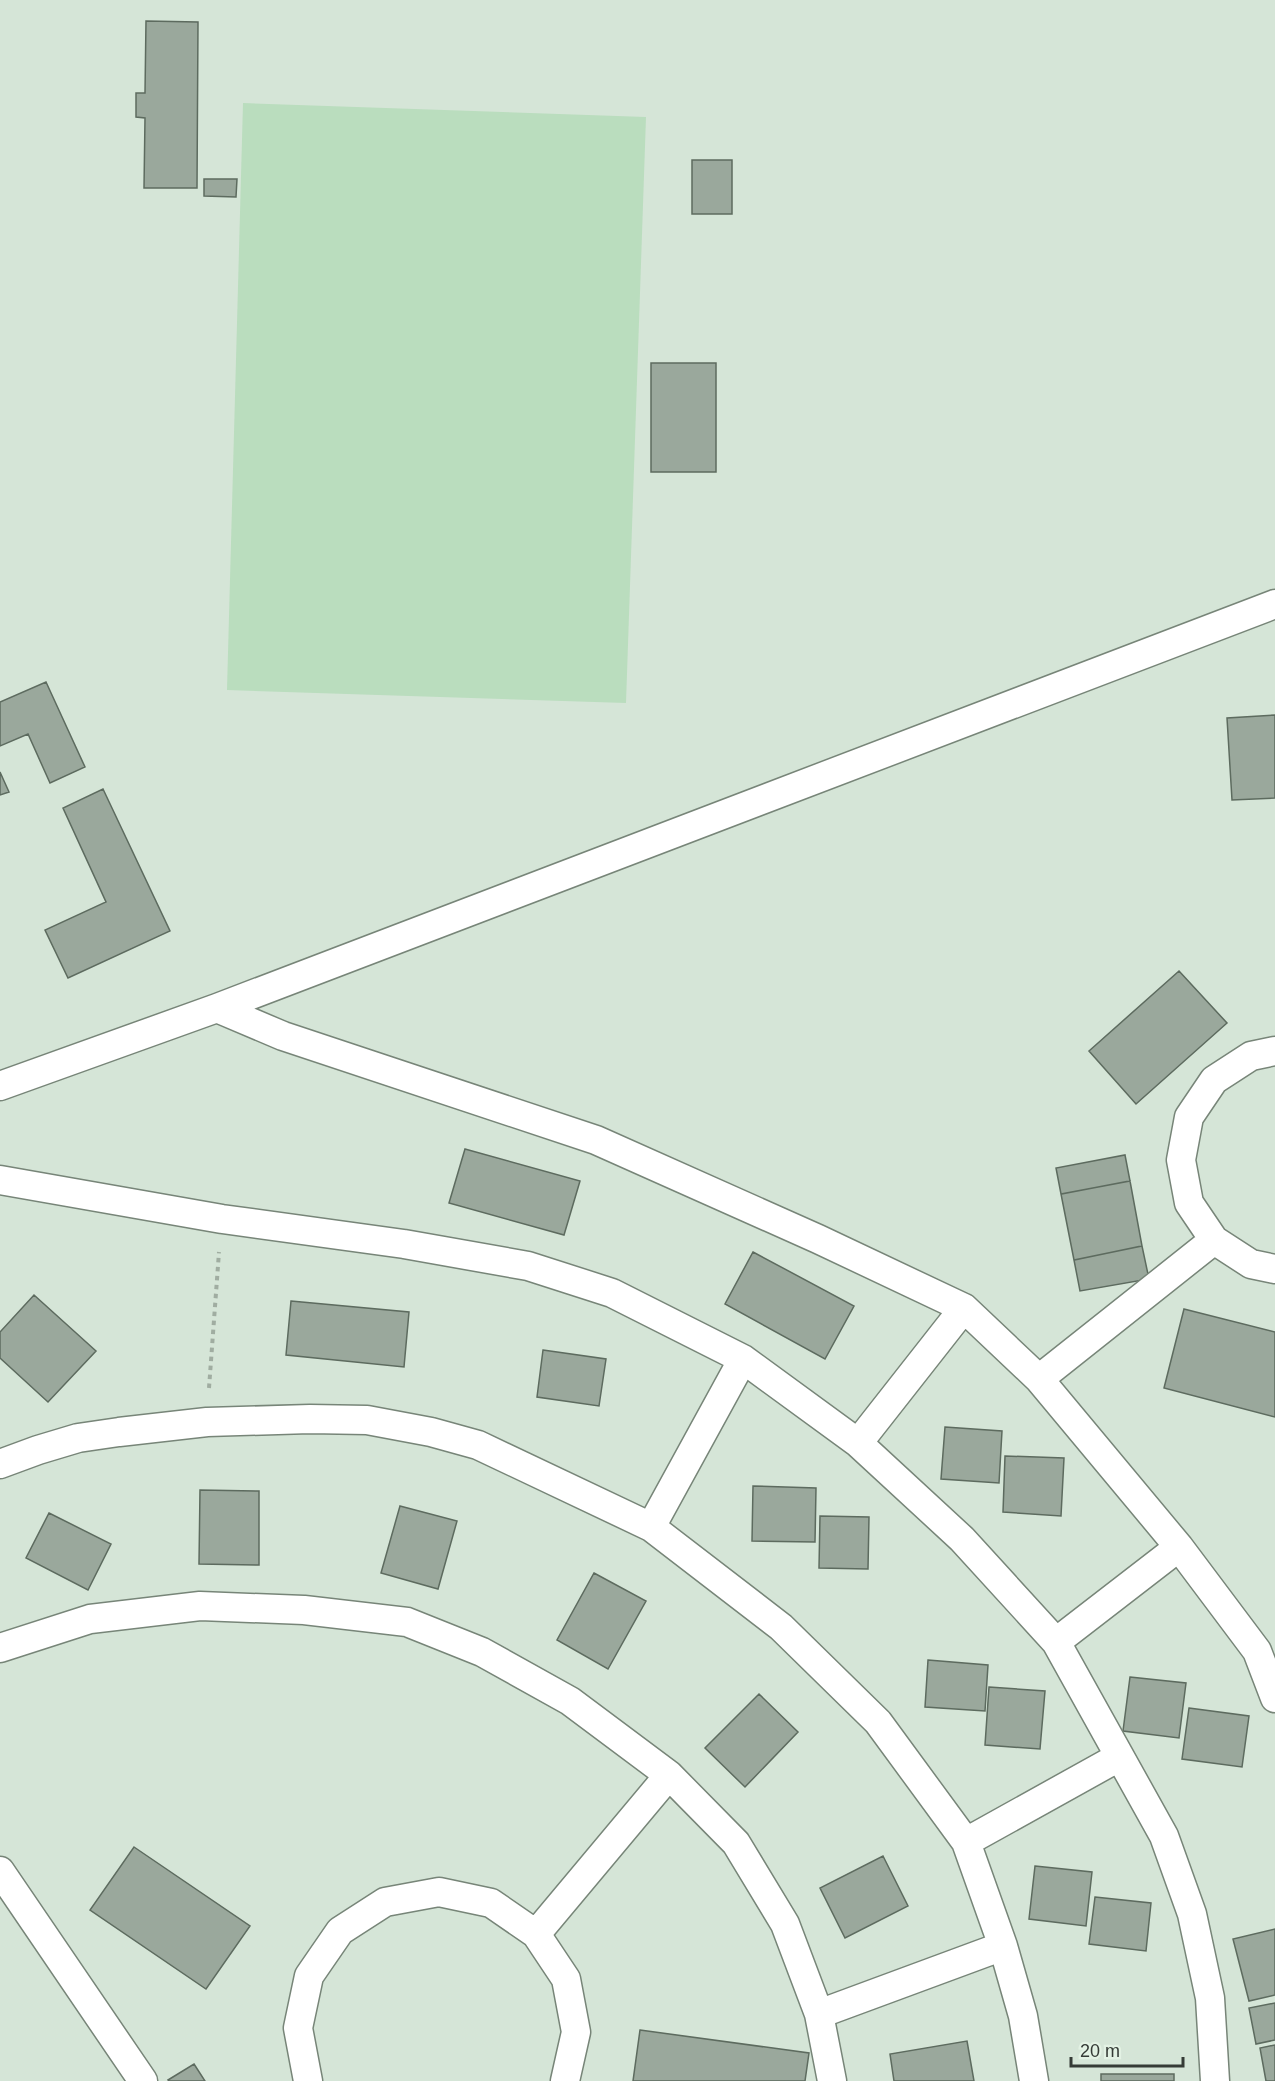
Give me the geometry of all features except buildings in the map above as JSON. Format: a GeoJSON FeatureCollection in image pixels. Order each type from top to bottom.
{"type":"FeatureCollection","features":[{"type":"Feature","properties":{"kind":"street"},"geometry":{"type":"LineString","coordinates":[[0,1086],[217,1008],[1275,604]]}},
{"type":"Feature","properties":{"kind":"street"},"geometry":{"type":"LineString","coordinates":[[217,1008],[283,1036],[596,1140],[818,1239],[964,1308],[1039,1379],[1266,1647],[1275,1698]]}},
{"type":"Feature","properties":{"kind":"street"},"geometry":{"type":"LineString","coordinates":[[1275,1051],[1251,1056],[1214,1080],[1189,1117],[1181,1160],[1189,1203],[1214,1240],[1251,1264],[1275,1269]]}},
{"type":"Feature","properties":{"kind":"street"},"geometry":{"type":"LineString","coordinates":[[0,1180],[222,1218],[404,1244],[528,1266],[612,1293],[743,1359],[858,1443],[962,1539],[1056,1642],[1164,1836],[1192,1914],[1210,1998],[1215,2081]]}},
{"type":"Feature","properties":{"kind":"street"},"geometry":{"type":"LineString","coordinates":[[1039,1379],[1214,1240]]}},
{"type":"Feature","properties":{"kind":"street"},"geometry":{"type":"LineString","coordinates":[[858,1443],[964,1308]]}},
{"type":"Feature","properties":{"kind":"street"},"geometry":{"type":"LineString","coordinates":[[651,1527],[743,1359]]}},
{"type":"Feature","properties":{"kind":"street"},"geometry":{"type":"LineString","coordinates":[[0,1464],[78,1438],[119,1432],[207,1422],[367,1420],[430,1432],[478,1445],[651,1527],[782,1627],[878,1722],[966,1842],[1003,1946],[1023,2016],[1034,2081]]}},
{"type":"Feature","properties":{"kind":"street"},"geometry":{"type":"LineString","coordinates":[[1056,1642],[1179,1547]]}},
{"type":"Feature","properties":{"kind":"street"},"geometry":{"type":"LineString","coordinates":[[0,1648],[90,1619],[200,1606],[304,1610],[407,1622],[482,1652],[570,1701],[669,1775],[736,1843],[785,1924],[819,2014],[831,2081]]}},
{"type":"Feature","properties":{"kind":"street"},"geometry":{"type":"LineString","coordinates":[[966,1842],[1119,1757]]}},
{"type":"Feature","properties":{"kind":"street"},"geometry":{"type":"LineString","coordinates":[[536,1934],[669,1775]]}},
{"type":"Feature","properties":{"kind":"street"},"geometry":{"type":"LineString","coordinates":[[0,1871],[143,2081]]}},
{"type":"Feature","properties":{"kind":"street"},"geometry":{"type":"LineString","coordinates":[[308,2081],[298,2028],[309,1976],[340,1931],[386,1902],[439,1892],[491,1903],[536,1934],[566,1979],[576,2032],[565,2081]]}},
{"type":"Feature","properties":{"kind":"street"},"geometry":{"type":"LineString","coordinates":[[819,2014],[1003,1946]]}},
{"type":"Feature","properties":{"kind":"path"},"geometry":{"type":"LineString","coordinates":[[207,1422],[222,1218]]}},
{"type":"Feature","properties":{"kind":"green space"},"geometry":{"type":"Polygon","coordinates":[[[243,103],[646,117],[626,703],[227,690],[243,103]]]}}]}
